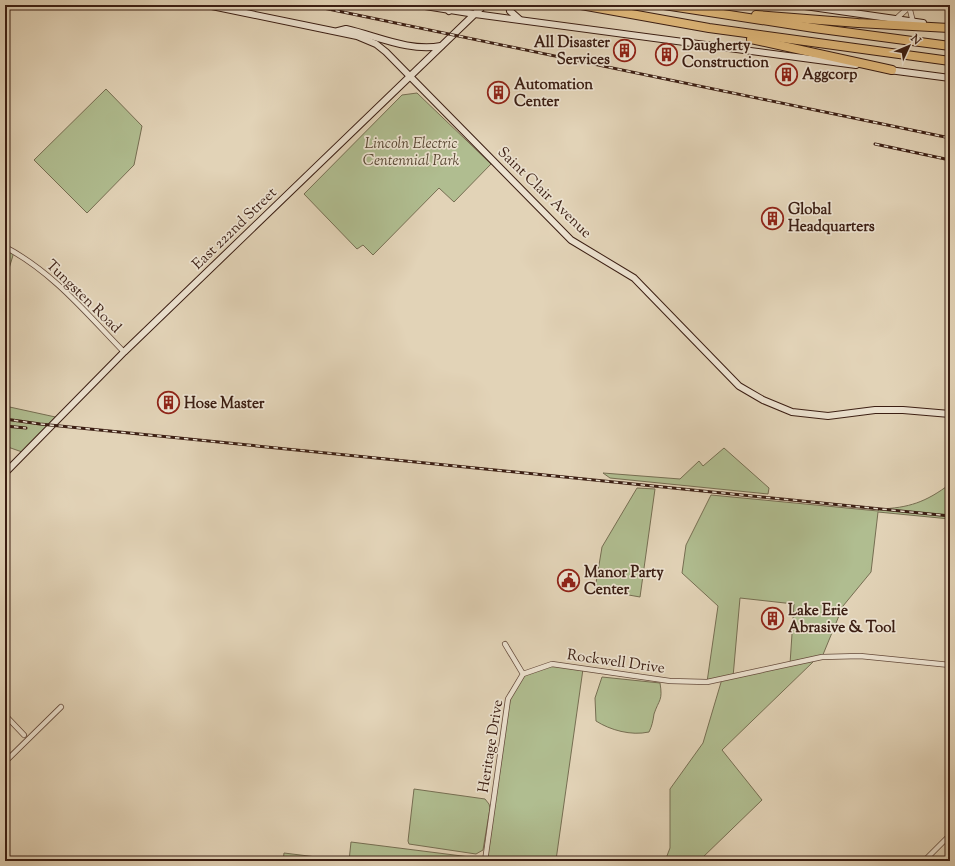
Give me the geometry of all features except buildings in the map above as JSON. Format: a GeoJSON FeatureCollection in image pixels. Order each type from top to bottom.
{"type":"FeatureCollection","features":[{"type":"Feature","properties":{"kind":"highway"},"geometry":{"type":"LineString","coordinates":[[581,5],[709,28],[950,61]]}},
{"type":"Feature","properties":{"kind":"highway"},"geometry":{"type":"LineString","coordinates":[[664,5],[814,28],[950,46]]}},
{"type":"Feature","properties":{"kind":"highway"},"geometry":{"type":"LineString","coordinates":[[719,13],[949,28]]}},
{"type":"Feature","properties":{"kind":"highway"},"geometry":{"type":"LineString","coordinates":[[709,28],[892,70]]}},
{"type":"Feature","properties":{"kind":"street","name":"Saint Clair Avenue"},"geometry":{"type":"LineString","coordinates":[[207,5],[357,36],[376,44],[410,75],[571,240],[634,278],[739,386],[763,400],[792,412],[828,416],[885,410],[950,414]]}},
{"type":"Feature","properties":{"kind":"street"},"geometry":{"type":"LineString","coordinates":[[419,5],[475,14],[950,78]]}},
{"type":"Feature","properties":{"kind":"street"},"geometry":{"type":"LineString","coordinates":[[449,10],[458,5]]}},
{"type":"Feature","properties":{"kind":"street","name":"East 222nd Street"},"geometry":{"type":"LineString","coordinates":[[5,472],[124,352],[484,5]]}},
{"type":"Feature","properties":{"kind":"street"},"geometry":{"type":"LineString","coordinates":[[509,5],[510,11],[521,20]]}},
{"type":"Feature","properties":{"kind":"street"},"geometry":{"type":"LineString","coordinates":[[798,5],[839,8],[949,28]]}},
{"type":"Feature","properties":{"kind":"street"},"geometry":{"type":"LineString","coordinates":[[897,18],[910,6]]}},
{"type":"Feature","properties":{"kind":"street"},"geometry":{"type":"LineString","coordinates":[[910,6],[913,22]]}},
{"type":"Feature","properties":{"kind":"street"},"geometry":{"type":"LineString","coordinates":[[335,32],[346,29],[416,47],[430,48],[441,46]]}},
{"type":"Feature","properties":{"kind":"street","name":"Tungsten Road"},"geometry":{"type":"LineString","coordinates":[[5,247],[28,259],[55,280],[124,352]]}},
{"type":"Feature","properties":{"kind":"street"},"geometry":{"type":"LineString","coordinates":[[505,644],[523,674]]}},
{"type":"Feature","properties":{"kind":"street","name":"Rockwell Drive"},"geometry":{"type":"LineString","coordinates":[[523,674],[552,664],[670,682],[707,682],[822,657],[878,657],[950,665]]}},
{"type":"Feature","properties":{"kind":"street","name":"Heritage Drive"},"geometry":{"type":"LineString","coordinates":[[485,861],[508,699],[523,674]]}},
{"type":"Feature","properties":{"kind":"street"},"geometry":{"type":"LineString","coordinates":[[5,762],[61,707]]}},
{"type":"Feature","properties":{"kind":"street"},"geometry":{"type":"LineString","coordinates":[[5,715],[24,734]]}},
{"type":"Feature","properties":{"kind":"street"},"geometry":{"type":"LineString","coordinates":[[924,861],[950,836]]}},
{"type":"Feature","properties":{"kind":"green space"},"geometry":{"type":"Polygon","coordinates":[[[106,89],[142,126],[134,165],[87,213],[34,160],[106,89]]]}},
{"type":"Feature","properties":{"kind":"green space","name":"Lincoln Electric Centennial Park"},"geometry":{"type":"Polygon","coordinates":[[[417,93],[491,164],[454,202],[439,188],[373,255],[363,245],[357,249],[304,194],[402,95],[417,93]]]}},
{"type":"Feature","properties":{"kind":"green space"},"geometry":{"type":"Polygon","coordinates":[[[5,247],[14,252],[5,282],[5,247]]]}},
{"type":"Feature","properties":{"kind":"green space"},"geometry":{"type":"Polygon","coordinates":[[[5,406],[60,418],[25,453],[5,446],[5,406]]]}},
{"type":"Feature","properties":{"kind":"green space"},"geometry":{"type":"Polygon","coordinates":[[[724,448],[769,488],[768,494],[610,478],[603,473],[680,479],[699,461],[703,466],[724,448]]]}},
{"type":"Feature","properties":{"kind":"green space"},"geometry":{"type":"Polygon","coordinates":[[[950,484],[950,519],[878,512],[871,572],[843,606],[822,657],[815,658],[813,662],[722,750],[762,800],[701,859],[701,861],[665,861],[670,848],[670,789],[703,743],[722,679],[707,682],[718,606],[682,573],[686,545],[711,495],[878,511],[879,509],[917,503],[950,484]],[[740,598],[733,677],[790,664],[794,604],[740,598]]]}},
{"type":"Feature","properties":{"kind":"green space"},"geometry":{"type":"Polygon","coordinates":[[[637,488],[655,489],[640,597],[595,589],[602,547],[637,488]]]}},
{"type":"Feature","properties":{"kind":"green space"},"geometry":{"type":"Polygon","coordinates":[[[552,664],[583,669],[556,860],[560,861],[485,861],[508,699],[523,674],[552,664]]]}},
{"type":"Feature","properties":{"kind":"green space"},"geometry":{"type":"Polygon","coordinates":[[[602,677],[660,683],[661,697],[649,732],[628,733],[608,727],[596,721],[595,698],[602,677]]]}},
{"type":"Feature","properties":{"kind":"green space"},"geometry":{"type":"Polygon","coordinates":[[[414,789],[485,799],[490,808],[483,850],[476,854],[409,844],[408,841],[414,789]]]}},
{"type":"Feature","properties":{"kind":"green space"},"geometry":{"type":"Polygon","coordinates":[[[351,842],[470,857],[478,861],[349,861],[351,842]]]}},
{"type":"Feature","properties":{"kind":"green space"},"geometry":{"type":"Polygon","coordinates":[[[284,853],[349,861],[283,861],[284,853]]]}},
{"type":"Feature","properties":{"kind":"railway"},"geometry":{"type":"LineString","coordinates":[[309,5],[950,138]]}},
{"type":"Feature","properties":{"kind":"railway"},"geometry":{"type":"LineString","coordinates":[[875,144],[950,160]]}},
{"type":"Feature","properties":{"kind":"railway"},"geometry":{"type":"LineString","coordinates":[[5,419],[40,424],[950,516]]}},
{"type":"Feature","properties":{"kind":"railway"},"geometry":{"type":"LineString","coordinates":[[5,426],[26,428]]}},
{"type":"Feature","properties":{"kind":"place","name":"All Disaster Services"},"geometry":{"type":"Point","coordinates":[625,51]}},
{"type":"Feature","properties":{"kind":"place","name":"Daugherty Construction"},"geometry":{"type":"Point","coordinates":[666,54]}},
{"type":"Feature","properties":{"kind":"place","name":"Aggcorp"},"geometry":{"type":"Point","coordinates":[786,74]}},
{"type":"Feature","properties":{"kind":"place","name":"Automation Center"},"geometry":{"type":"Point","coordinates":[499,93]}},
{"type":"Feature","properties":{"kind":"place","name":"Global Headquarters"},"geometry":{"type":"Point","coordinates":[773,218]}},
{"type":"Feature","properties":{"kind":"place","name":"Hose Master"},"geometry":{"type":"Point","coordinates":[168,403]}},
{"type":"Feature","properties":{"kind":"place","name":"Manor Party Center"},"geometry":{"type":"Point","coordinates":[569,581]}},
{"type":"Feature","properties":{"kind":"place","name":"Lake Erie Abrasive & Tool"},"geometry":{"type":"Point","coordinates":[772,619]}}]}
